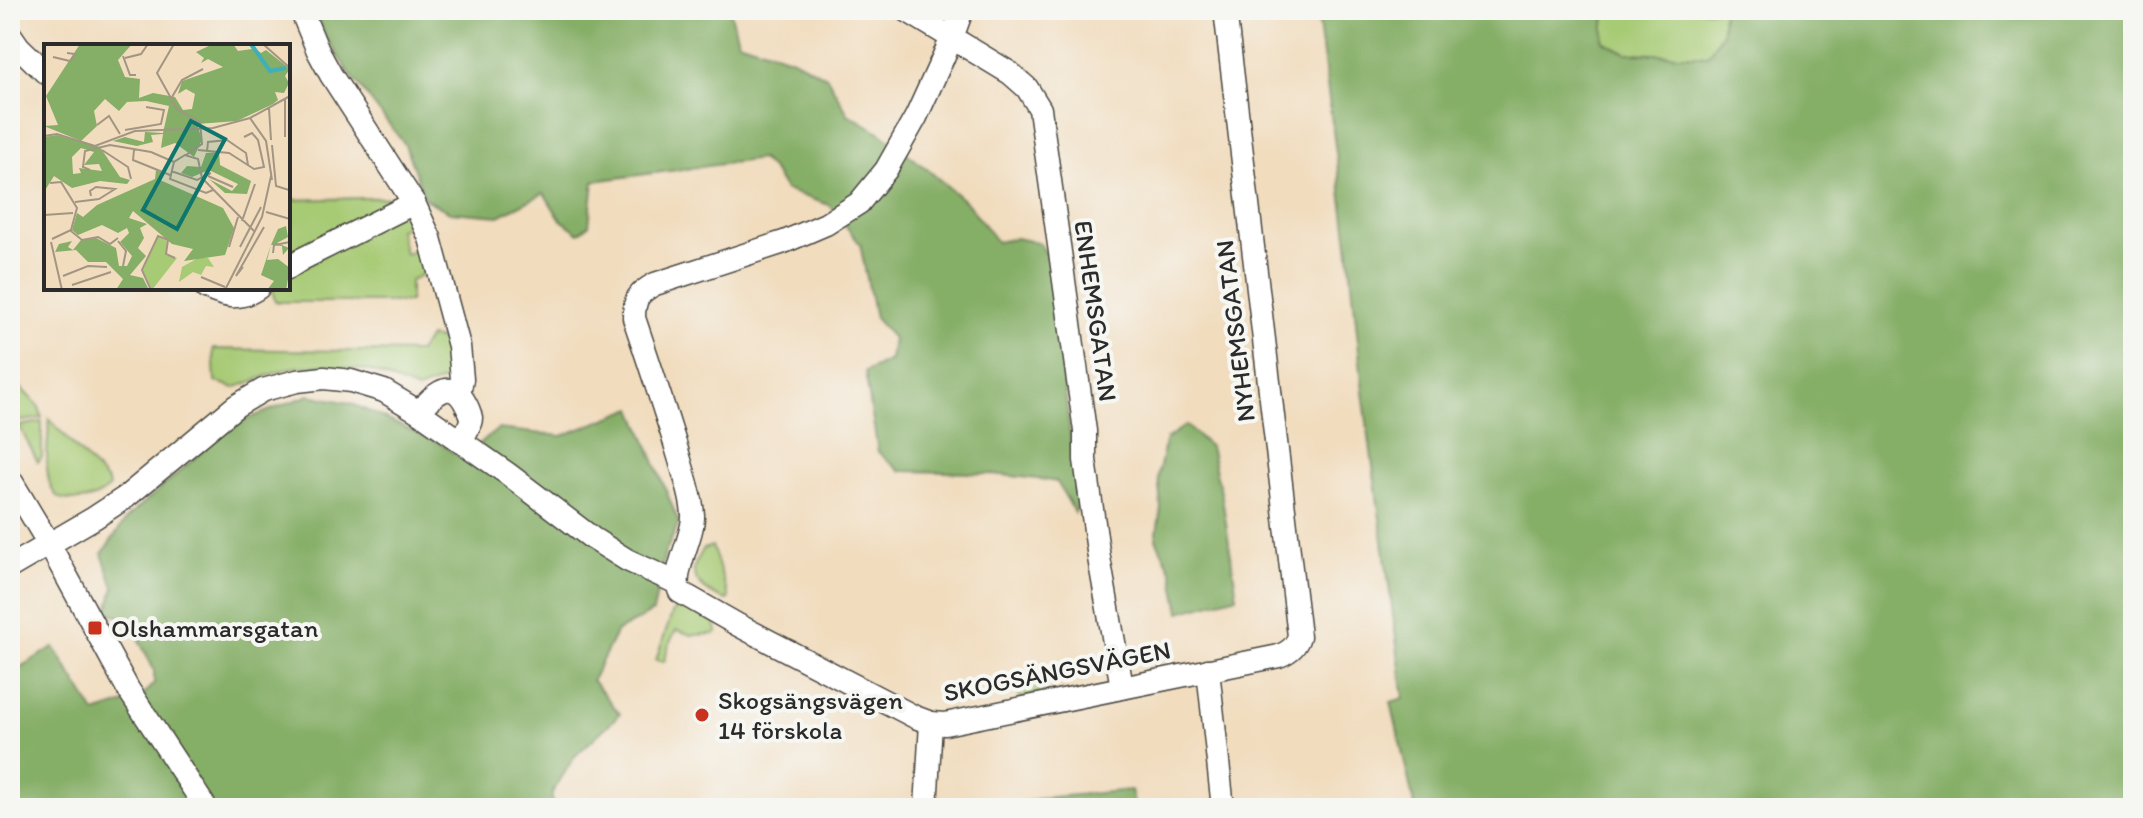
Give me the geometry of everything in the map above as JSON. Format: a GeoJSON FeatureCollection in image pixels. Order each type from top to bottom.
{"type":"FeatureCollection","features":[{"type":"Feature","properties":{"kind":"street"},"geometry":{"type":"LineString","coordinates":[[301,10],[331,75],[414,203],[430,238],[459,346],[462,379],[459,394]]}},
{"type":"Feature","properties":{"kind":"street","name":"ENHEMSGATAN"},"geometry":{"type":"LineString","coordinates":[[906,10],[1017,78],[1035,97],[1040,109],[1085,431],[1085,460],[1122,687]]}},
{"type":"Feature","properties":{"kind":"street"},"geometry":{"type":"LineString","coordinates":[[10,567],[126,497],[229,411],[263,390],[324,378],[351,381],[384,391],[508,474],[604,545],[627,560],[677,583],[692,531],[691,500],[634,318],[636,300],[643,290],[655,284],[784,242],[826,224],[859,203],[878,181],[916,117],[962,10]]}},
{"type":"Feature","properties":{"kind":"street","name":"NYHEMSGATAN"},"geometry":{"type":"LineString","coordinates":[[1225,10],[1299,636],[1296,645]]}},
{"type":"Feature","properties":{"kind":"street"},"geometry":{"type":"LineString","coordinates":[[10,34],[44,71]]}},
{"type":"Feature","properties":{"kind":"street"},"geometry":{"type":"LineString","coordinates":[[290,267],[414,203]]}},
{"type":"Feature","properties":{"kind":"street"},"geometry":{"type":"LineString","coordinates":[[211,290],[225,296],[247,296],[255,290]]}},
{"type":"Feature","properties":{"kind":"street"},"geometry":{"type":"LineString","coordinates":[[419,412],[439,392],[452,390],[459,394],[471,417],[461,442]]}},
{"type":"Feature","properties":{"kind":"street"},"geometry":{"type":"LineString","coordinates":[[10,479],[128,689],[206,808]]}},
{"type":"Feature","properties":{"kind":"street","name":"SKOGSÄNGSVÄGEN"},"geometry":{"type":"LineString","coordinates":[[677,583],[680,592],[738,625],[931,723],[945,724],[1279,656],[1296,645]]}},
{"type":"Feature","properties":{"kind":"street"},"geometry":{"type":"LineString","coordinates":[[1208,670],[1223,808]]}},
{"type":"Feature","properties":{"kind":"street"},"geometry":{"type":"LineString","coordinates":[[926,808],[931,723]]}},
{"type":"Feature","properties":{"kind":"green space"},"geometry":{"type":"Polygon","coordinates":[[[314,10],[730,10],[738,41],[793,59],[827,77],[848,114],[881,133],[967,203],[997,242],[1016,238],[1039,243],[1050,259],[1078,504],[1075,513],[1057,482],[998,475],[900,471],[878,452],[865,372],[890,360],[893,338],[875,318],[860,244],[829,205],[785,190],[761,159],[594,181],[589,225],[579,233],[560,219],[544,193],[499,216],[450,212],[425,199],[405,145],[347,70],[326,37],[314,10]]]}},
{"type":"Feature","properties":{"kind":"green space"},"geometry":{"type":"Polygon","coordinates":[[[1317,10],[1605,10],[1603,41],[1626,53],[1707,56],[1722,33],[1723,10],[2133,10],[2133,808],[1415,808],[1391,702],[1404,698],[1317,10]]]}},
{"type":"Feature","properties":{"kind":"green space"},"geometry":{"type":"Polygon","coordinates":[[[1605,10],[1723,10],[1722,33],[1708,56],[1626,53],[1603,41],[1605,10]]]}},
{"type":"Feature","properties":{"kind":"green space"},"geometry":{"type":"Polygon","coordinates":[[[403,197],[415,218],[411,225],[399,229],[405,254],[424,249],[423,274],[410,281],[410,302],[275,302],[272,290],[290,290],[290,200],[403,197]]]}},
{"type":"Feature","properties":{"kind":"green space"},"geometry":{"type":"Polygon","coordinates":[[[429,337],[443,340],[452,351],[447,379],[417,390],[371,371],[324,365],[289,368],[234,388],[215,381],[213,349],[419,352],[429,337]]]}},
{"type":"Feature","properties":{"kind":"green space"},"geometry":{"type":"Polygon","coordinates":[[[10,376],[39,407],[42,418],[16,420],[14,417],[17,414],[10,407],[10,376]]]}},
{"type":"Feature","properties":{"kind":"green space"},"geometry":{"type":"Polygon","coordinates":[[[309,395],[350,403],[439,443],[462,458],[498,429],[562,436],[633,408],[679,523],[665,553],[653,612],[617,631],[592,680],[620,714],[575,756],[552,793],[552,808],[10,808],[10,671],[54,647],[95,713],[141,698],[154,683],[154,670],[130,622],[108,611],[114,587],[102,554],[128,517],[232,425],[309,395]]]}},
{"type":"Feature","properties":{"kind":"green space"},"geometry":{"type":"Polygon","coordinates":[[[49,419],[108,482],[109,488],[84,500],[64,499],[56,495],[51,488],[47,469],[49,419]]]}},
{"type":"Feature","properties":{"kind":"green space"},"geometry":{"type":"Polygon","coordinates":[[[42,422],[42,457],[38,462],[19,426],[42,422]]]}},
{"type":"Feature","properties":{"kind":"green space"},"geometry":{"type":"Polygon","coordinates":[[[1186,425],[1210,447],[1222,497],[1237,596],[1180,612],[1172,572],[1156,539],[1161,508],[1158,475],[1166,439],[1186,425]]]}},
{"type":"Feature","properties":{"kind":"green space"},"geometry":{"type":"Polygon","coordinates":[[[712,546],[729,598],[727,600],[705,589],[694,574],[703,549],[712,546]]]}},
{"type":"Feature","properties":{"kind":"green space"},"geometry":{"type":"Polygon","coordinates":[[[683,605],[715,622],[717,632],[692,635],[676,630],[664,662],[656,660],[673,611],[683,605]]]}},
{"type":"Feature","properties":{"kind":"green space"},"geometry":{"type":"Polygon","coordinates":[[[1035,674],[1044,691],[1022,698],[1018,691],[1019,683],[1035,674]]]}},
{"type":"Feature","properties":{"kind":"green space"},"geometry":{"type":"Polygon","coordinates":[[[1131,790],[1135,808],[1000,808],[1042,798],[1131,790]]]}},
{"type":"Feature","properties":{"kind":"place","name":"Olshammarsgatan"},"geometry":{"type":"Point","coordinates":[95,628]}},
{"type":"Feature","properties":{"kind":"place","name":"Skogsängsvägen 14 förskola"},"geometry":{"type":"Point","coordinates":[702,715]}}]}
